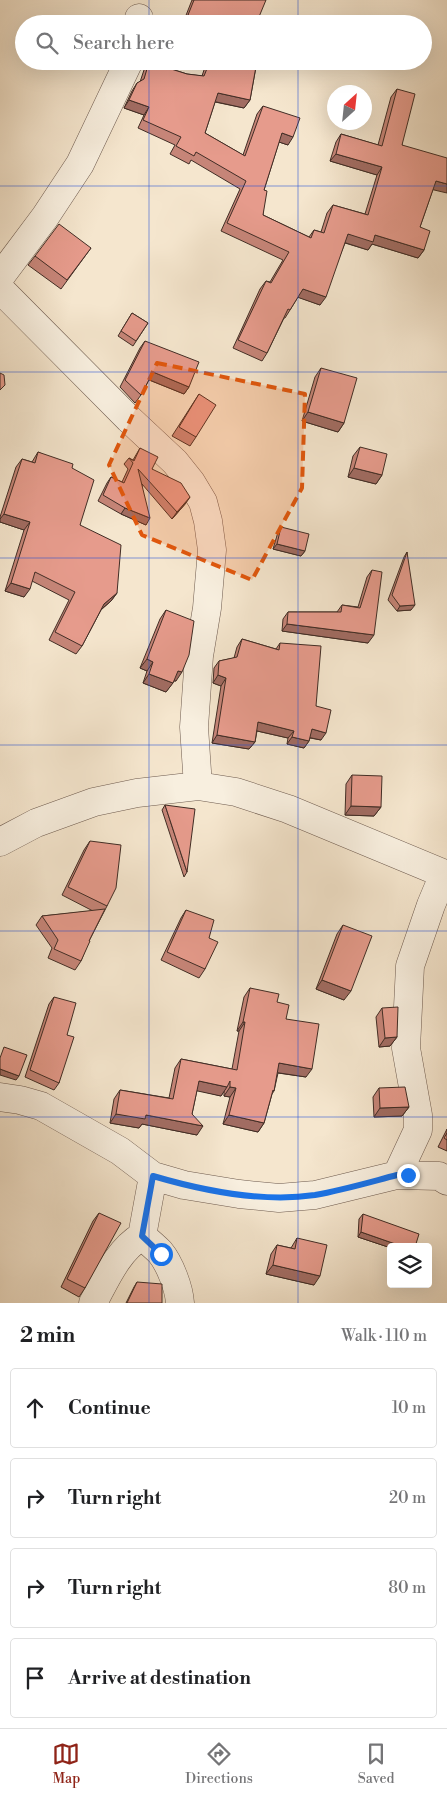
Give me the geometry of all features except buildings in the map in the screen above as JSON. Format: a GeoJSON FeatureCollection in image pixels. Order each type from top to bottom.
{"type":"FeatureCollection","features":[{"type":"Feature","properties":{"kind":"street"},"geometry":{"type":"LineString","coordinates":[[0,276],[45,218],[80,164],[125,70]]}},
{"type":"Feature","properties":{"kind":"street"},"geometry":{"type":"LineString","coordinates":[[0,289],[175,462],[191,482],[203,502],[212,550],[199,656],[194,726],[198,786]]}},
{"type":"Feature","properties":{"kind":"street"},"geometry":{"type":"LineString","coordinates":[[0,842],[36,824],[94,802],[138,793],[198,786],[236,792],[288,809],[446,875],[428,912],[410,966],[406,1048],[418,1130],[443,1179],[397,1175],[315,1195],[279,1198],[184,1185],[153,1176],[120,1151],[41,1106],[0,1097]]}},
{"type":"Feature","properties":{"kind":"street"},"geometry":{"type":"LineString","coordinates":[[397,1175],[418,1130]]}},
{"type":"Feature","properties":{"kind":"street"},"geometry":{"type":"LineString","coordinates":[[142,1236],[153,1176]]}},
{"type":"Feature","properties":{"kind":"street"},"geometry":{"type":"LineString","coordinates":[[93,1303],[123,1252],[134,1240],[142,1236]]}},
{"type":"Feature","properties":{"kind":"street"},"geometry":{"type":"LineString","coordinates":[[142,1236],[161,1254],[177,1288],[180,1303]]}},
{"type":"Feature","properties":{"kind":"highlighted area"},"geometry":{"type":"Polygon","coordinates":[[[157,363],[305,394],[302,488],[252,580],[142,535],[109,465],[157,363]]]}},
{"type":"Feature","properties":{"kind":"route"},"geometry":{"type":"LineString","coordinates":[[161,1254],[142,1236],[153,1176],[184,1185],[279,1198],[315,1195],[397,1175],[408,1175]]}}]}
